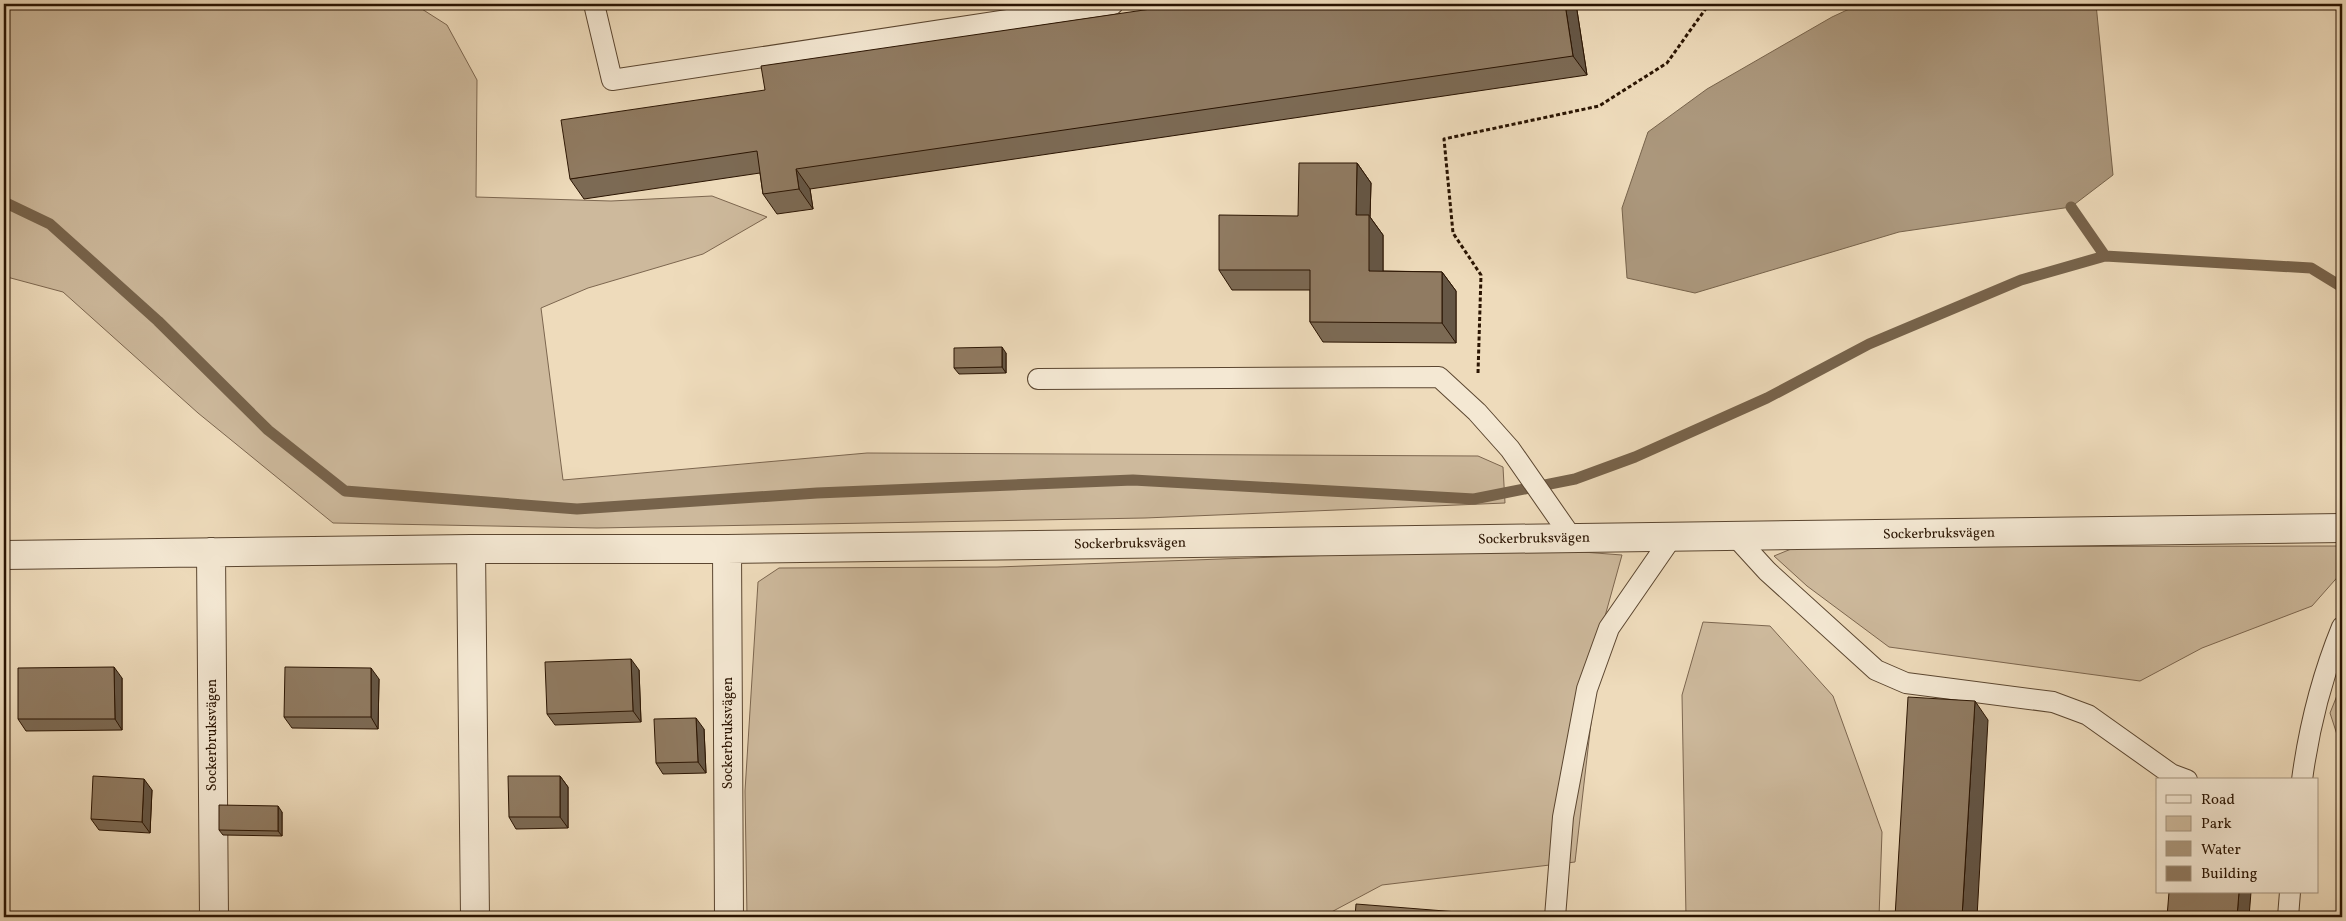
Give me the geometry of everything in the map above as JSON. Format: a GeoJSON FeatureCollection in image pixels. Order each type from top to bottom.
{"type":"FeatureCollection","features":[{"type":"Feature","properties":{"kind":"street","name":"Sockerbruksvägen"},"geometry":{"type":"LineString","coordinates":[[4,555],[471,549],[727,549],[2342,528]]}},
{"type":"Feature","properties":{"kind":"street"},"geometry":{"type":"LineString","coordinates":[[471,549],[475,917]]}},
{"type":"Feature","properties":{"kind":"street","name":"Sockerbruksvägen"},"geometry":{"type":"LineString","coordinates":[[727,549],[730,917]]}},
{"type":"Feature","properties":{"kind":"street","name":"Sockerbruksvägen"},"geometry":{"type":"LineString","coordinates":[[211,552],[214,917]]}},
{"type":"Feature","properties":{"kind":"lane"},"geometry":{"type":"LineString","coordinates":[[594,4],[612,80],[1113,4]]}},
{"type":"Feature","properties":{"kind":"lane"},"geometry":{"type":"LineString","coordinates":[[1038,379],[1439,377],[1477,412],[1510,449],[1572,538]]}},
{"type":"Feature","properties":{"kind":"lane"},"geometry":{"type":"LineString","coordinates":[[1735,536],[1767,571],[1876,670],[1906,683],[2053,702],[2088,715],[2171,774],[2182,778]]}},
{"type":"Feature","properties":{"kind":"lane"},"geometry":{"type":"LineString","coordinates":[[1555,917],[1563,817],[1586,689],[1608,628],[1672,538]]}},
{"type":"Feature","properties":{"kind":"lane"},"geometry":{"type":"LineString","coordinates":[[2302,778],[2306,746],[2325,669],[2342,627]]}},
{"type":"Feature","properties":{"kind":"lane"},"geometry":{"type":"LineString","coordinates":[[2288,917],[2290,894]]}},
{"type":"Feature","properties":{"kind":"path"},"geometry":{"type":"LineString","coordinates":[[1477,412],[1481,275],[1453,233],[1444,139],[1599,106],[1667,63],[1709,4]]}},
{"type":"Feature","properties":{"kind":"green space"},"geometry":{"type":"Polygon","coordinates":[[[4,4],[414,4],[447,25],[477,80],[476,197],[611,201],[712,196],[767,217],[703,254],[588,288],[541,308],[563,480],[867,453],[1478,456],[1503,467],[1505,503],[1145,518],[597,528],[333,523],[198,413],[63,292],[7,277],[4,290],[4,4]]]}},
{"type":"Feature","properties":{"kind":"green space"},"geometry":{"type":"Polygon","coordinates":[[[2342,546],[2342,572],[2312,606],[2202,648],[2140,681],[1889,647],[1807,586],[1774,556],[1796,547],[2342,546]]]}},
{"type":"Feature","properties":{"kind":"green space"},"geometry":{"type":"Polygon","coordinates":[[[1530,548],[1622,555],[1602,627],[1575,862],[1382,885],[1322,917],[747,917],[745,791],[758,582],[779,568],[997,567],[1530,548]]]}},
{"type":"Feature","properties":{"kind":"green space"},"geometry":{"type":"Polygon","coordinates":[[[1703,622],[1770,626],[1833,696],[1882,832],[1879,917],[1686,917],[1682,695],[1703,622]]]}},
{"type":"Feature","properties":{"kind":"green space"},"geometry":{"type":"Polygon","coordinates":[[[2342,683],[2342,750],[2330,713],[2342,683]]]}},
{"type":"Feature","properties":{"kind":"water"},"geometry":{"type":"Polygon","coordinates":[[[1860,4],[2096,4],[2113,175],[2071,207],[1899,232],[1695,293],[1627,278],[1622,208],[1648,132],[1707,89],[1832,17],[1860,4]]]}},
{"type":"Feature","properties":{"kind":"building"},"geometry":{"type":"Polygon","coordinates":[[[1185,4],[1565,4],[1573,56],[796,169],[799,189],[763,194],[757,151],[570,179],[561,120],[765,90],[761,66],[1185,4]]]}},
{"type":"Feature","properties":{"kind":"building"},"geometry":{"type":"Polygon","coordinates":[[[1299,163],[1357,163],[1356,215],[1369,215],[1369,271],[1442,272],[1442,323],[1310,322],[1310,270],[1219,270],[1219,215],[1298,216],[1299,163]]]}},
{"type":"Feature","properties":{"kind":"building"},"geometry":{"type":"Polygon","coordinates":[[[1002,347],[1002,367],[954,368],[954,348],[1002,347]]]}},
{"type":"Feature","properties":{"kind":"building"},"geometry":{"type":"Polygon","coordinates":[[[631,659],[633,711],[547,714],[545,662],[631,659]]]}},
{"type":"Feature","properties":{"kind":"building"},"geometry":{"type":"Polygon","coordinates":[[[114,667],[115,719],[18,719],[18,668],[114,667]]]}},
{"type":"Feature","properties":{"kind":"building"},"geometry":{"type":"Polygon","coordinates":[[[285,667],[371,668],[371,717],[284,717],[285,667]]]}},
{"type":"Feature","properties":{"kind":"building"},"geometry":{"type":"Polygon","coordinates":[[[1908,697],[1975,701],[1962,917],[1895,917],[1908,697]]]}},
{"type":"Feature","properties":{"kind":"building"},"geometry":{"type":"Polygon","coordinates":[[[696,718],[698,762],[656,763],[654,719],[696,718]]]}},
{"type":"Feature","properties":{"kind":"building"},"geometry":{"type":"Polygon","coordinates":[[[93,776],[144,779],[142,822],[91,819],[93,776]]]}},
{"type":"Feature","properties":{"kind":"building"},"geometry":{"type":"Polygon","coordinates":[[[508,776],[560,776],[560,817],[509,817],[508,776]]]}},
{"type":"Feature","properties":{"kind":"building"},"geometry":{"type":"Polygon","coordinates":[[[219,805],[278,806],[278,831],[219,830],[219,805]]]}},
{"type":"Feature","properties":{"kind":"building"},"geometry":{"type":"Polygon","coordinates":[[[2169,894],[2239,894],[2237,917],[2167,917],[2169,894]]]}},
{"type":"Feature","properties":{"kind":"building"},"geometry":{"type":"Polygon","coordinates":[[[1356,904],[1521,917],[1355,917],[1356,904]]]}},
{"type":"Feature","properties":{"kind":"waterway"},"geometry":{"type":"LineString","coordinates":[[4,202],[50,224],[158,321],[268,430],[345,491],[577,509],[817,493],[1133,480],[1474,499],[1575,479],[1635,457],[1767,398],[1869,344],[2021,280],[2105,256],[2311,268],[2342,287]]}},
{"type":"Feature","properties":{"kind":"waterway"},"geometry":{"type":"LineString","coordinates":[[2071,207],[2105,256]]}}]}
